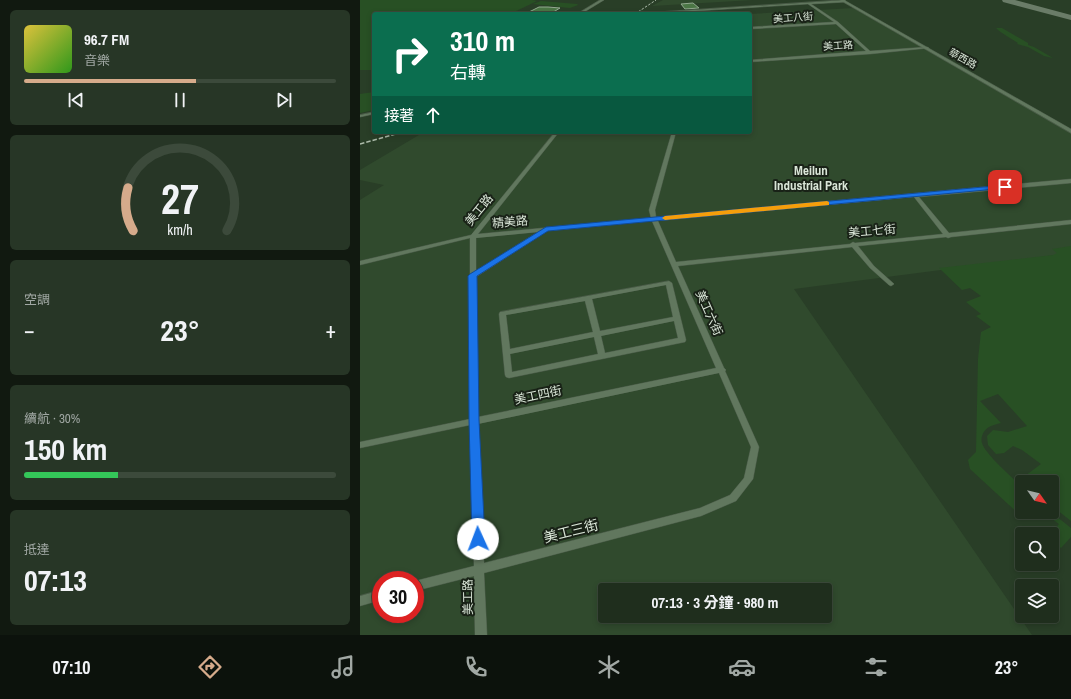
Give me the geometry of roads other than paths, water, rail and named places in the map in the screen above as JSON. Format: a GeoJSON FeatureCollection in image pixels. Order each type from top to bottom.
{"type":"FeatureCollection","features":[{"type":"Feature","properties":{"kind":"street"},"geometry":{"type":"LineString","coordinates":[[582,12],[601,0]]}},
{"type":"Feature","properties":{"kind":"street"},"geometry":{"type":"LineString","coordinates":[[805,0],[837,23],[870,53]]}},
{"type":"Feature","properties":{"kind":"street"},"geometry":{"type":"LineString","coordinates":[[829,1],[834,5]]}},
{"type":"Feature","properties":{"kind":"street"},"geometry":{"type":"LineString","coordinates":[[680,12],[844,1]]}},
{"type":"Feature","properties":{"kind":"street","name":"華西路"},"geometry":{"type":"LineString","coordinates":[[844,1],[1071,130]]}},
{"type":"Feature","properties":{"kind":"street"},"geometry":{"type":"LineString","coordinates":[[660,7],[663,12]]}},
{"type":"Feature","properties":{"kind":"street","name":"美工八街"},"geometry":{"type":"LineString","coordinates":[[752,28],[837,23]]}},
{"type":"Feature","properties":{"kind":"street","name":"美工路"},"geometry":{"type":"LineString","coordinates":[[752,61],[927,48]]}},
{"type":"Feature","properties":{"kind":"street"},"geometry":{"type":"LineString","coordinates":[[360,116],[372,113]]}},
{"type":"Feature","properties":{"kind":"street","name":"美工路"},"geometry":{"type":"LineString","coordinates":[[481,635],[474,420],[473,236],[556,134]]}},
{"type":"Feature","properties":{"kind":"street","name":"美工六街"},"geometry":{"type":"LineString","coordinates":[[673,134],[652,210],[654,219],[755,447],[748,479],[733,498]]}},
{"type":"Feature","properties":{"kind":"street","name":"精美路"},"geometry":{"type":"LineString","coordinates":[[360,264],[473,236],[1071,180]]}},
{"type":"Feature","properties":{"kind":"street"},"geometry":{"type":"LineString","coordinates":[[1064,181],[1071,186]]}},
{"type":"Feature","properties":{"kind":"street"},"geometry":{"type":"LineString","coordinates":[[915,195],[948,236]]}},
{"type":"Feature","properties":{"kind":"street","name":"美工七街"},"geometry":{"type":"LineString","coordinates":[[675,264],[1071,222]]}},
{"type":"Feature","properties":{"kind":"street"},"geometry":{"type":"LineString","coordinates":[[473,276],[546,229]]}},
{"type":"Feature","properties":{"kind":"street"},"geometry":{"type":"LineString","coordinates":[[853,244],[872,267],[892,284]]}},
{"type":"Feature","properties":{"kind":"street"},"geometry":{"type":"LineString","coordinates":[[669,283],[678,318],[682,340],[509,375],[502,314],[669,283]]}},
{"type":"Feature","properties":{"kind":"street"},"geometry":{"type":"LineString","coordinates":[[588,298],[602,356]]}},
{"type":"Feature","properties":{"kind":"street"},"geometry":{"type":"LineString","coordinates":[[506,352],[678,318]]}},
{"type":"Feature","properties":{"kind":"street","name":"美工四街"},"geometry":{"type":"LineString","coordinates":[[360,445],[474,420],[722,370]]}},
{"type":"Feature","properties":{"kind":"street","name":"美工三街"},"geometry":{"type":"LineString","coordinates":[[424,584],[701,512],[733,498]]}},
{"type":"Feature","properties":{"kind":"street"},"geometry":{"type":"LineString","coordinates":[[360,601],[372,598]]}},
{"type":"Feature","properties":{"kind":"railway"},"geometry":{"type":"LineString","coordinates":[[638,12],[656,0]]}},
{"type":"Feature","properties":{"kind":"railway"},"geometry":{"type":"LineString","coordinates":[[360,144],[396,134]]}},
{"type":"Feature","properties":{"kind":"district","name":"Meilun Industrial Park"},"geometry":{"type":"Point","coordinates":[811,178]}}]}
